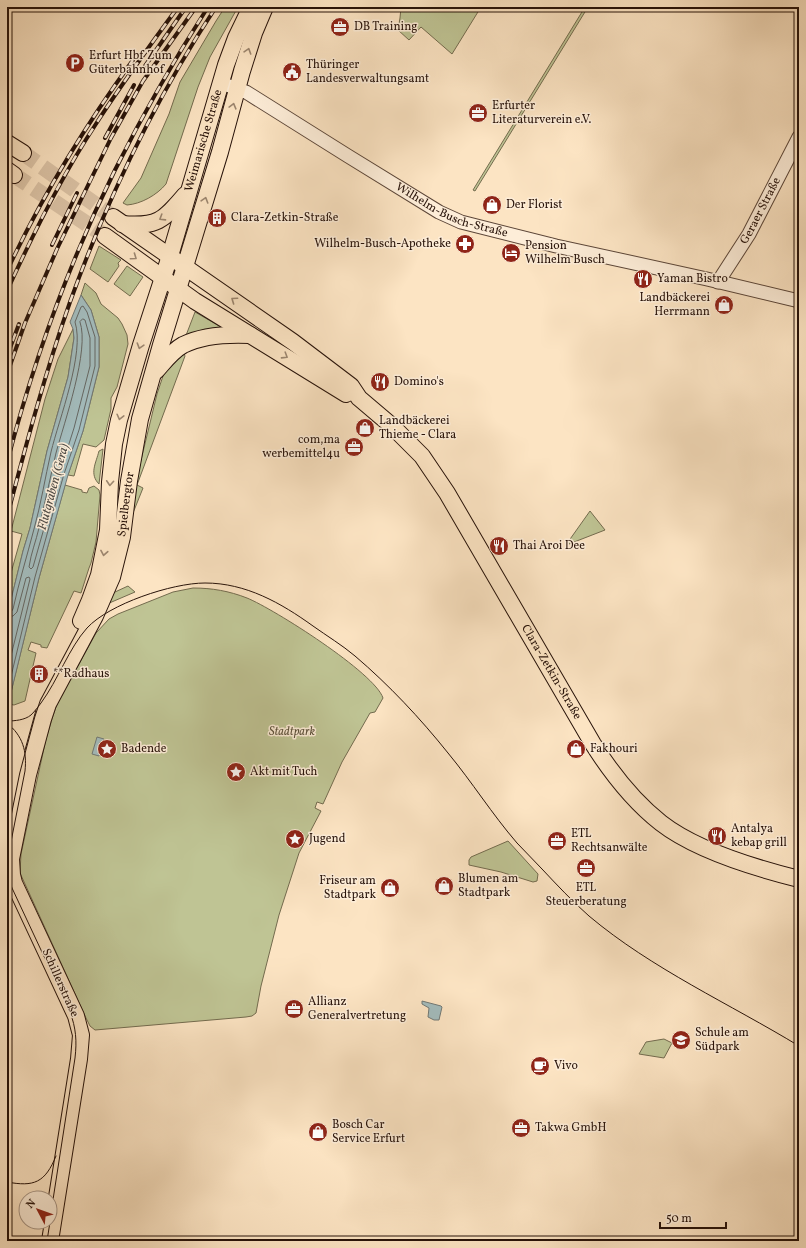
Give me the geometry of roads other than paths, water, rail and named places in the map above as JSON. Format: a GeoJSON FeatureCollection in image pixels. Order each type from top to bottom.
{"type":"FeatureCollection","features":[{"type":"Feature","properties":{"kind":"main road","name":"Weimarische Straße"},"geometry":{"type":"LineString","coordinates":[[163,277],[221,83],[236,38],[251,7]]}},
{"type":"Feature","properties":{"kind":"main road","name":"Weimarische Straße"},"geometry":{"type":"LineString","coordinates":[[185,267],[254,33],[265,7]]}},
{"type":"Feature","properties":{"kind":"main road"},"geometry":{"type":"LineString","coordinates":[[7,143],[23,154]]}},
{"type":"Feature","properties":{"kind":"main road","name":"Clara-Zetkin-Straße"},"geometry":{"type":"LineString","coordinates":[[189,191],[168,214],[160,220],[148,224],[118,220],[293,342],[352,386],[359,398],[422,456],[436,475],[593,744],[611,772],[630,794],[662,823],[677,834],[750,866],[799,879]]}},
{"type":"Feature","properties":{"kind":"main road","name":"Clara-Zetkin-Straße"},"geometry":{"type":"LineString","coordinates":[[105,236],[195,301],[347,394],[359,398]]}},
{"type":"Feature","properties":{"kind":"main road","name":"Spielbergtor"},"geometry":{"type":"LineString","coordinates":[[34,730],[95,616],[112,577],[122,537],[138,429],[152,375],[185,267]]}},
{"type":"Feature","properties":{"kind":"main road","name":"Spielbergtor"},"geometry":{"type":"LineString","coordinates":[[34,730],[34,710],[81,620],[98,581],[108,530],[113,459],[119,420],[163,277]]}},
{"type":"Feature","properties":{"kind":"main road"},"geometry":{"type":"LineString","coordinates":[[152,375],[173,353],[182,346],[196,340],[233,334],[252,335]]}},
{"type":"Feature","properties":{"kind":"main road"},"geometry":{"type":"LineString","coordinates":[[34,710],[54,693]]}},
{"type":"Feature","properties":{"kind":"main road"},"geometry":{"type":"LineString","coordinates":[[7,824],[23,752],[34,730]]}},
{"type":"Feature","properties":{"kind":"main road","name":"Schillerstraße"},"geometry":{"type":"LineString","coordinates":[[34,730],[28,775],[12,859],[12,875],[76,1016],[80,1035],[78,1065],[50,1241]]}},
{"type":"Feature","properties":{"kind":"main road"},"geometry":{"type":"LineString","coordinates":[[23,752],[28,775]]}},
{"type":"Feature","properties":{"kind":"main road","name":"Schillerstraße"},"geometry":{"type":"LineString","coordinates":[[7,892],[64,1012],[70,1034],[70,1058],[48,1190]]}},
{"type":"Feature","properties":{"kind":"main road"},"geometry":{"type":"LineString","coordinates":[[40,1241],[42,1230]]}},
{"type":"Feature","properties":{"kind":"street","name":"Wilhelm-Busch-Straße"},"geometry":{"type":"LineString","coordinates":[[221,83],[246,92],[439,212],[461,222],[556,246],[799,301]]}},
{"type":"Feature","properties":{"kind":"street","name":"Geraer Straße"},"geometry":{"type":"LineString","coordinates":[[718,282],[749,234],[799,137]]}},
{"type":"Feature","properties":{"kind":"water","name":"Flutgraben (Gera)"},"geometry":{"type":"Polygon","coordinates":[[[81,295],[91,310],[99,337],[99,367],[83,431],[68,475],[39,578],[7,709],[7,616],[30,528],[47,451],[68,377],[74,338],[73,329],[70,322],[81,295]]]}},
{"type":"Feature","properties":{"kind":"water"},"geometry":{"type":"Polygon","coordinates":[[[97,737],[104,739],[103,742],[106,747],[105,751],[100,753],[99,756],[92,754],[97,737]]]}},
{"type":"Feature","properties":{"kind":"water"},"geometry":{"type":"Polygon","coordinates":[[[422,1001],[442,1007],[439,1020],[434,1020],[428,1017],[429,1008],[422,1004],[422,1001]]]}},
{"type":"Feature","properties":{"kind":"tunnel"},"geometry":{"type":"LineString","coordinates":[[23,153],[113,217]]}},
{"type":"Feature","properties":{"kind":"tunnel"},"geometry":{"type":"LineString","coordinates":[[14,175],[105,236]]}},
{"type":"Feature","properties":{"kind":"tram line"},"geometry":{"type":"LineString","coordinates":[[7,721],[29,717],[47,694],[75,645],[87,628],[97,619],[125,603],[159,591],[191,584],[205,583],[235,586],[262,596],[276,602],[345,648],[392,690],[457,764],[517,843],[589,916],[639,953],[799,1046]]}},
{"type":"Feature","properties":{"kind":"tram line"},"geometry":{"type":"LineString","coordinates":[[25,750],[36,710]]}},
{"type":"Feature","properties":{"kind":"tram line"},"geometry":{"type":"LineString","coordinates":[[7,723],[17,733],[23,744],[25,757],[25,771],[7,862]]}},
{"type":"Feature","properties":{"kind":"tram line"},"geometry":{"type":"LineString","coordinates":[[7,861],[8,875],[12,888],[70,1012],[76,1035],[75,1058],[55,1190]]}},
{"type":"Feature","properties":{"kind":"tram line"},"geometry":{"type":"LineString","coordinates":[[7,1182],[24,1184],[38,1181],[48,1172],[56,1156]]}},
{"type":"Feature","properties":{"kind":"tram line"},"geometry":{"type":"LineString","coordinates":[[47,1241],[49,1230]]}},
{"type":"Feature","properties":{"kind":"railway"},"geometry":{"type":"LineString","coordinates":[[7,291],[48,207],[82,147],[124,82],[178,7]]}},
{"type":"Feature","properties":{"kind":"railway"},"geometry":{"type":"LineString","coordinates":[[145,66],[186,7]]}},
{"type":"Feature","properties":{"kind":"railway"},"geometry":{"type":"LineString","coordinates":[[7,374],[25,323],[57,249],[111,138],[143,81],[196,7]]}},
{"type":"Feature","properties":{"kind":"railway"},"geometry":{"type":"LineString","coordinates":[[7,463],[40,350],[82,241],[115,170],[137,128],[171,67],[208,7]]}},
{"type":"Feature","properties":{"kind":"railway"},"geometry":{"type":"LineString","coordinates":[[7,517],[52,355],[84,263],[134,150],[153,113],[173,77],[216,7]]}},
{"type":"Feature","properties":{"kind":"railway"},"geometry":{"type":"LineString","coordinates":[[7,271],[20,243],[65,162],[98,110],[133,60]]}},
{"type":"Feature","properties":{"kind":"railway"},"geometry":{"type":"LineString","coordinates":[[105,138],[134,85]]}},
{"type":"Feature","properties":{"kind":"railway"},"geometry":{"type":"LineString","coordinates":[[52,245],[77,193]]}},
{"type":"Feature","properties":{"kind":"railway"},"geometry":{"type":"LineString","coordinates":[[7,356],[19,324]]}},
{"type":"Feature","properties":{"kind":"place","name":"DB Training"},"geometry":{"type":"Point","coordinates":[340,27]}},
{"type":"Feature","properties":{"kind":"place","name":"Erfurt Hbf Zum Güterbahnhof"},"geometry":{"type":"Point","coordinates":[75,63]}},
{"type":"Feature","properties":{"kind":"place","name":"Thüringer Landesverwaltungsamt"},"geometry":{"type":"Point","coordinates":[292,72]}},
{"type":"Feature","properties":{"kind":"place","name":"Erfurter Literaturverein e.V."},"geometry":{"type":"Point","coordinates":[478,113]}},
{"type":"Feature","properties":{"kind":"place","name":"Der Florist"},"geometry":{"type":"Point","coordinates":[492,205]}},
{"type":"Feature","properties":{"kind":"place","name":"Clara-Zetkin-Straße"},"geometry":{"type":"Point","coordinates":[217,218]}},
{"type":"Feature","properties":{"kind":"place","name":"Wilhelm-Busch-Apotheke"},"geometry":{"type":"Point","coordinates":[465,244]}},
{"type":"Feature","properties":{"kind":"place","name":"Pension Wilhelm Busch"},"geometry":{"type":"Point","coordinates":[511,253]}},
{"type":"Feature","properties":{"kind":"place","name":"Yaman Bistro"},"geometry":{"type":"Point","coordinates":[643,279]}},
{"type":"Feature","properties":{"kind":"place","name":"Landbäckerei Herrmann"},"geometry":{"type":"Point","coordinates":[724,305]}},
{"type":"Feature","properties":{"kind":"place","name":"Domino's"},"geometry":{"type":"Point","coordinates":[380,382]}},
{"type":"Feature","properties":{"kind":"place","name":"Landbäckerei Thieme - Clara"},"geometry":{"type":"Point","coordinates":[365,428]}},
{"type":"Feature","properties":{"kind":"place","name":"com,ma werbemittel4u"},"geometry":{"type":"Point","coordinates":[354,447]}},
{"type":"Feature","properties":{"kind":"place","name":"Thai Aroi Dee"},"geometry":{"type":"Point","coordinates":[499,546]}},
{"type":"Feature","properties":{"kind":"place","name":"**Radhaus"},"geometry":{"type":"Point","coordinates":[39,674]}},
{"type":"Feature","properties":{"kind":"place","name":"Badende"},"geometry":{"type":"Point","coordinates":[107,749]}},
{"type":"Feature","properties":{"kind":"place","name":"Fakhouri"},"geometry":{"type":"Point","coordinates":[576,749]}},
{"type":"Feature","properties":{"kind":"place","name":"Akt mit Tuch"},"geometry":{"type":"Point","coordinates":[236,772]}},
{"type":"Feature","properties":{"kind":"place","name":"Antalya kebap grill"},"geometry":{"type":"Point","coordinates":[717,836]}},
{"type":"Feature","properties":{"kind":"place","name":"Jugend"},"geometry":{"type":"Point","coordinates":[295,839]}},
{"type":"Feature","properties":{"kind":"place","name":"ETL Rechtsanwälte"},"geometry":{"type":"Point","coordinates":[557,841]}},
{"type":"Feature","properties":{"kind":"place","name":"ETL Steuerberatung"},"geometry":{"type":"Point","coordinates":[586,868]}},
{"type":"Feature","properties":{"kind":"place","name":"Blumen am Stadtpark"},"geometry":{"type":"Point","coordinates":[444,886]}},
{"type":"Feature","properties":{"kind":"place","name":"Friseur am Stadtpark"},"geometry":{"type":"Point","coordinates":[390,888]}},
{"type":"Feature","properties":{"kind":"place","name":"Allianz Generalvertretung"},"geometry":{"type":"Point","coordinates":[294,1009]}},
{"type":"Feature","properties":{"kind":"place","name":"Schule am Südpark"},"geometry":{"type":"Point","coordinates":[681,1040]}},
{"type":"Feature","properties":{"kind":"place","name":"Vivo"},"geometry":{"type":"Point","coordinates":[540,1066]}},
{"type":"Feature","properties":{"kind":"place","name":"Takwa GmbH"},"geometry":{"type":"Point","coordinates":[521,1128]}},
{"type":"Feature","properties":{"kind":"place","name":"Bosch Car Service Erfurt"},"geometry":{"type":"Point","coordinates":[318,1132]}},
{"type":"Feature","properties":{"kind":"park label","name":"Stadtpark"},"geometry":{"type":"Point","coordinates":[292,732]}}]}
